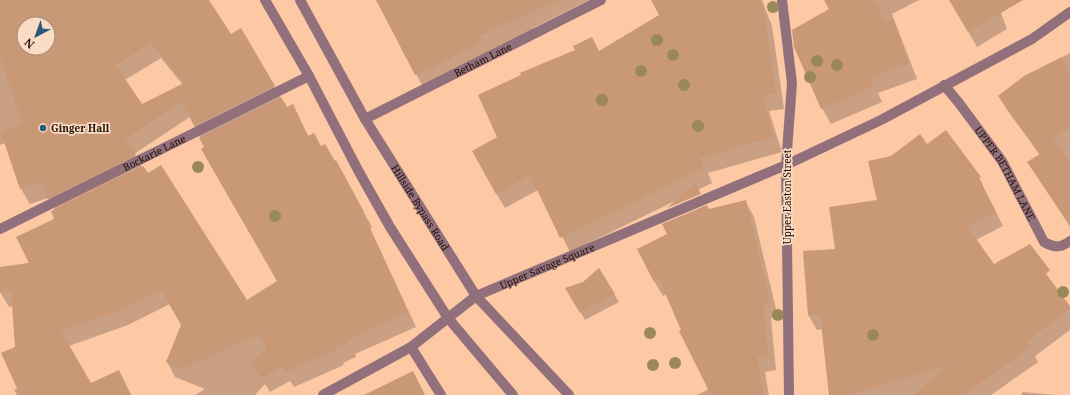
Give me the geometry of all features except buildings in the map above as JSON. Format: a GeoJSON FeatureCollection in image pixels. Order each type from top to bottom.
{"type":"FeatureCollection","features":[{"type":"Feature","properties":{"kind":"street"},"geometry":{"type":"LineString","coordinates":[[265,0],[309,76],[359,172],[390,227],[448,318],[514,395]]}},
{"type":"Feature","properties":{"kind":"street","name":"Hillside Bypass Road"},"geometry":{"type":"LineString","coordinates":[[300,0],[364,119],[476,296],[569,395]]}},
{"type":"Feature","properties":{"kind":"street","name":"Betham Lane"},"geometry":{"type":"LineString","coordinates":[[364,119],[601,0]]}},
{"type":"Feature","properties":{"kind":"street","name":"Upper Easton Street"},"geometry":{"type":"LineString","coordinates":[[782,0],[792,83],[786,164],[789,395]]}},
{"type":"Feature","properties":{"kind":"street","name":"Upper Savage Square"},"geometry":{"type":"LineString","coordinates":[[323,395],[412,347],[476,296],[786,164],[881,120],[1032,38],[1070,12]]}},
{"type":"Feature","properties":{"kind":"street","name":"Bockarie Lane"},"geometry":{"type":"LineString","coordinates":[[0,230],[309,76]]}},
{"type":"Feature","properties":{"kind":"street","name":"UPPER BETHAM LANE"},"geometry":{"type":"LineString","coordinates":[[944,85],[1002,161],[1044,242],[1053,247],[1063,246],[1070,241]]}},
{"type":"Feature","properties":{"kind":"street"},"geometry":{"type":"LineString","coordinates":[[412,347],[441,395]]}},
{"type":"Feature","properties":{"kind":"place","name":"Ginger Hall"},"geometry":{"type":"Point","coordinates":[43,128]}}]}
